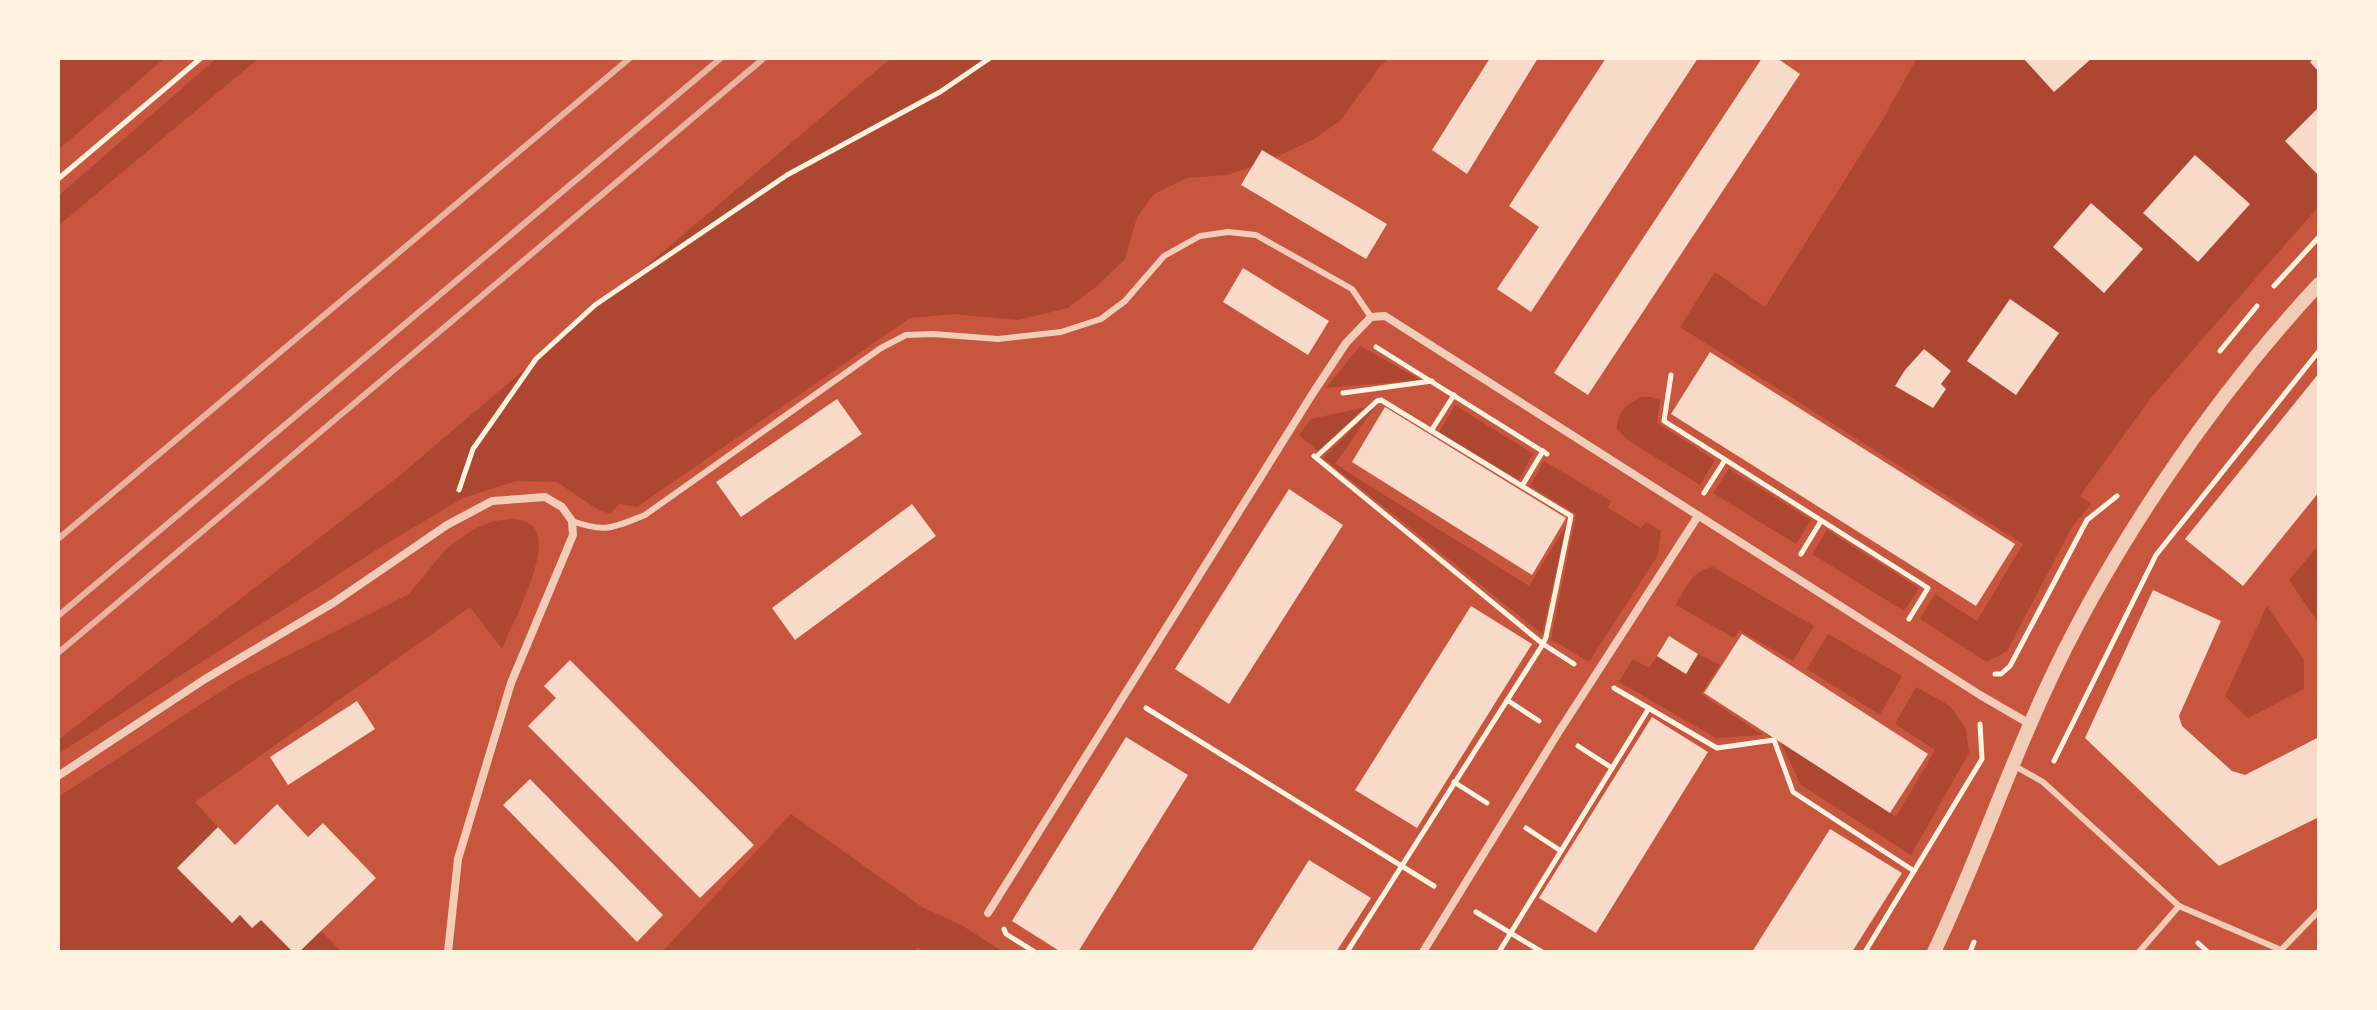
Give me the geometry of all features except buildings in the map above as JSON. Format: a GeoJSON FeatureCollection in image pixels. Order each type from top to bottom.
{"type":"FeatureCollection","features":[{"type":"Feature","properties":{"kind":"street"},"geometry":{"type":"LineString","coordinates":[[1934,952],[2030,724],[2077,625],[2128,539],[2244,371],[2319,284]]}},
{"type":"Feature","properties":{"kind":"street"},"geometry":{"type":"LineString","coordinates":[[988,913],[1313,393],[1346,343],[1371,317],[1385,316],[2030,724]]}},
{"type":"Feature","properties":{"kind":"street"},"geometry":{"type":"LineString","coordinates":[[58,776],[205,679],[333,603],[447,525],[492,501],[545,497],[562,507],[572,521],[573,535],[511,683],[458,859],[448,952]]}},
{"type":"Feature","properties":{"kind":"street"},"geometry":{"type":"LineString","coordinates":[[1423,952],[1558,733],[1698,516]]}},
{"type":"Feature","properties":{"kind":"lane"},"geometry":{"type":"LineString","coordinates":[[572,521],[597,530],[645,515],[881,348],[906,335],[998,339],[1061,332],[1101,319],[1125,301],[1164,256],[1200,236],[1228,232],[1256,235],[1352,289],[1371,317]]}},
{"type":"Feature","properties":{"kind":"lane"},"geometry":{"type":"LineString","coordinates":[[2013,765],[2043,782],[2179,906],[2281,950],[2319,911]]}},
{"type":"Feature","properties":{"kind":"lane"},"geometry":{"type":"LineString","coordinates":[[2139,952],[2179,906]]}},
{"type":"Feature","properties":{"kind":"path"},"geometry":{"type":"LineString","coordinates":[[58,179],[201,58]]}},
{"type":"Feature","properties":{"kind":"path"},"geometry":{"type":"LineString","coordinates":[[447,525],[473,449],[536,359],[595,305],[787,175],[940,92],[990,58]]}},
{"type":"Feature","properties":{"kind":"path"},"geometry":{"type":"LineString","coordinates":[[2043,782],[2156,555],[2319,351]]}},
{"type":"Feature","properties":{"kind":"path"},"geometry":{"type":"LineString","coordinates":[[1671,375],[1664,421],[1928,588],[1913,612]]}},
{"type":"Feature","properties":{"kind":"path"},"geometry":{"type":"LineString","coordinates":[[1313,393],[1334,394],[1433,381]]}},
{"type":"Feature","properties":{"kind":"path"},"geometry":{"type":"LineString","coordinates":[[1431,431],[1454,395]]}},
{"type":"Feature","properties":{"kind":"path"},"geometry":{"type":"LineString","coordinates":[[1316,457],[1381,400],[1571,516],[1546,637],[1349,951]]}},
{"type":"Feature","properties":{"kind":"path"},"geometry":{"type":"LineString","coordinates":[[1522,486],[1543,451]]}},
{"type":"Feature","properties":{"kind":"path"},"geometry":{"type":"LineString","coordinates":[[1710,483],[1725,460]]}},
{"type":"Feature","properties":{"kind":"path"},"geometry":{"type":"LineString","coordinates":[[1807,545],[1821,521]]}},
{"type":"Feature","properties":{"kind":"path"},"geometry":{"type":"LineString","coordinates":[[1865,952],[1982,759],[1980,724],[1971,715],[1990,675],[2001,674],[2010,666],[2059,571]]}},
{"type":"Feature","properties":{"kind":"path"},"geometry":{"type":"LineString","coordinates":[[1125,695],[1542,952]]}},
{"type":"Feature","properties":{"kind":"path"},"geometry":{"type":"LineString","coordinates":[[1499,952],[1649,708]]}},
{"type":"Feature","properties":{"kind":"path"},"geometry":{"type":"LineString","coordinates":[[1001,923],[1006,934],[1035,952]]}},
{"type":"Feature","properties":{"kind":"shaded area"},"geometry":{"type":"Polygon","coordinates":[[[58,58],[165,58],[58,150],[58,58]]]}},
{"type":"Feature","properties":{"kind":"shaded area"},"geometry":{"type":"Polygon","coordinates":[[[217,58],[259,58],[58,226],[58,196],[217,58]]]}},
{"type":"Feature","properties":{"kind":"shaded area"},"geometry":{"type":"Polygon","coordinates":[[[891,58],[1389,58],[1341,120],[1314,139],[1266,162],[1227,175],[1187,178],[1154,194],[1137,217],[1125,259],[1068,308],[1018,320],[953,314],[910,318],[637,507],[619,504],[610,514],[597,509],[557,482],[516,481],[463,498],[58,754],[58,740],[398,477],[891,58]]]}},
{"type":"Feature","properties":{"kind":"shaded area"},"geometry":{"type":"Polygon","coordinates":[[[1917,58],[2319,58],[2319,206],[2150,399],[2080,496],[2091,504],[2072,527],[2007,651],[1987,662],[1920,619],[1935,594],[1977,621],[2023,544],[1680,327],[1715,272],[1765,307],[1883,119],[1917,58]]]}},
{"type":"Feature","properties":{"kind":"shaded area"},"geometry":{"type":"Polygon","coordinates":[[[1360,346],[1421,380],[1326,388],[1360,346]]]}},
{"type":"Feature","properties":{"kind":"shaded area"},"geometry":{"type":"Polygon","coordinates":[[[1640,397],[1660,400],[1657,423],[1715,460],[1700,485],[1626,439],[1617,429],[1623,410],[1640,397]]]}},
{"type":"Feature","properties":{"kind":"shaded area"},"geometry":{"type":"Polygon","coordinates":[[[1376,405],[1335,464],[1529,586],[1566,526],[1542,634],[1323,458],[1376,405]]]}},
{"type":"Feature","properties":{"kind":"shaded area"},"geometry":{"type":"Polygon","coordinates":[[[1455,405],[1533,454],[1519,480],[1439,432],[1455,405]]]}},
{"type":"Feature","properties":{"kind":"shaded area"},"geometry":{"type":"Polygon","coordinates":[[[1366,407],[1318,451],[1299,435],[1311,419],[1366,407]]]}},
{"type":"Feature","properties":{"kind":"shaded area"},"geometry":{"type":"Polygon","coordinates":[[[1544,461],[1611,501],[1608,508],[1641,528],[1646,522],[1661,531],[1658,555],[1589,662],[1551,639],[1576,514],[1530,486],[1544,461]]]}},
{"type":"Feature","properties":{"kind":"shaded area"},"geometry":{"type":"Polygon","coordinates":[[[1729,469],[1811,520],[1796,544],[1713,493],[1729,469]]]}},
{"type":"Feature","properties":{"kind":"shaded area"},"geometry":{"type":"Polygon","coordinates":[[[522,520],[535,529],[539,540],[538,554],[528,588],[502,649],[470,607],[195,802],[218,827],[240,915],[261,920],[293,952],[58,952],[58,797],[237,681],[409,594],[446,549],[472,530],[493,521],[522,520]]]}},
{"type":"Feature","properties":{"kind":"shaded area"},"geometry":{"type":"Polygon","coordinates":[[[1827,530],[1919,588],[1904,611],[1812,554],[1827,530]]]}},
{"type":"Feature","properties":{"kind":"shaded area"},"geometry":{"type":"Polygon","coordinates":[[[2319,545],[2319,624],[2289,580],[2319,545]]]}},
{"type":"Feature","properties":{"kind":"shaded area"},"geometry":{"type":"Polygon","coordinates":[[[1713,567],[1814,626],[1793,661],[1739,630],[1734,638],[1676,605],[1695,576],[1713,567]]]}},
{"type":"Feature","properties":{"kind":"shaded area"},"geometry":{"type":"Polygon","coordinates":[[[2267,606],[2304,660],[2304,689],[2248,718],[2225,696],[2267,606]]]}},
{"type":"Feature","properties":{"kind":"shaded area"},"geometry":{"type":"Polygon","coordinates":[[[1828,634],[1902,676],[1880,715],[1807,669],[1828,634]]]}},
{"type":"Feature","properties":{"kind":"shaded area"},"geometry":{"type":"Polygon","coordinates":[[[1698,654],[1720,665],[1701,694],[1763,735],[1716,738],[1619,682],[1633,659],[1649,668],[1657,656],[1685,674],[1698,654]]]}},
{"type":"Feature","properties":{"kind":"shaded area"},"geometry":{"type":"Polygon","coordinates":[[[1916,687],[1950,706],[1966,729],[1969,753],[1911,855],[1801,785],[1780,741],[1896,817],[1935,750],[1895,724],[1916,687]]]}},
{"type":"Feature","properties":{"kind":"shaded area"},"geometry":{"type":"Polygon","coordinates":[[[791,814],[922,907],[963,926],[1003,952],[923,952],[918,947],[912,952],[662,952],[791,814]]]}},
{"type":"Feature","properties":{"kind":"shaded area"},"geometry":{"type":"Polygon","coordinates":[[[321,931],[342,952],[299,952],[321,931]]]}},
{"type":"Feature","properties":{"kind":"railway"},"geometry":{"type":"LineString","coordinates":[[58,539],[630,58]]}},
{"type":"Feature","properties":{"kind":"railway"},"geometry":{"type":"LineString","coordinates":[[58,616],[721,58]]}},
{"type":"Feature","properties":{"kind":"railway"},"geometry":{"type":"LineString","coordinates":[[58,653],[764,58]]}}]}
